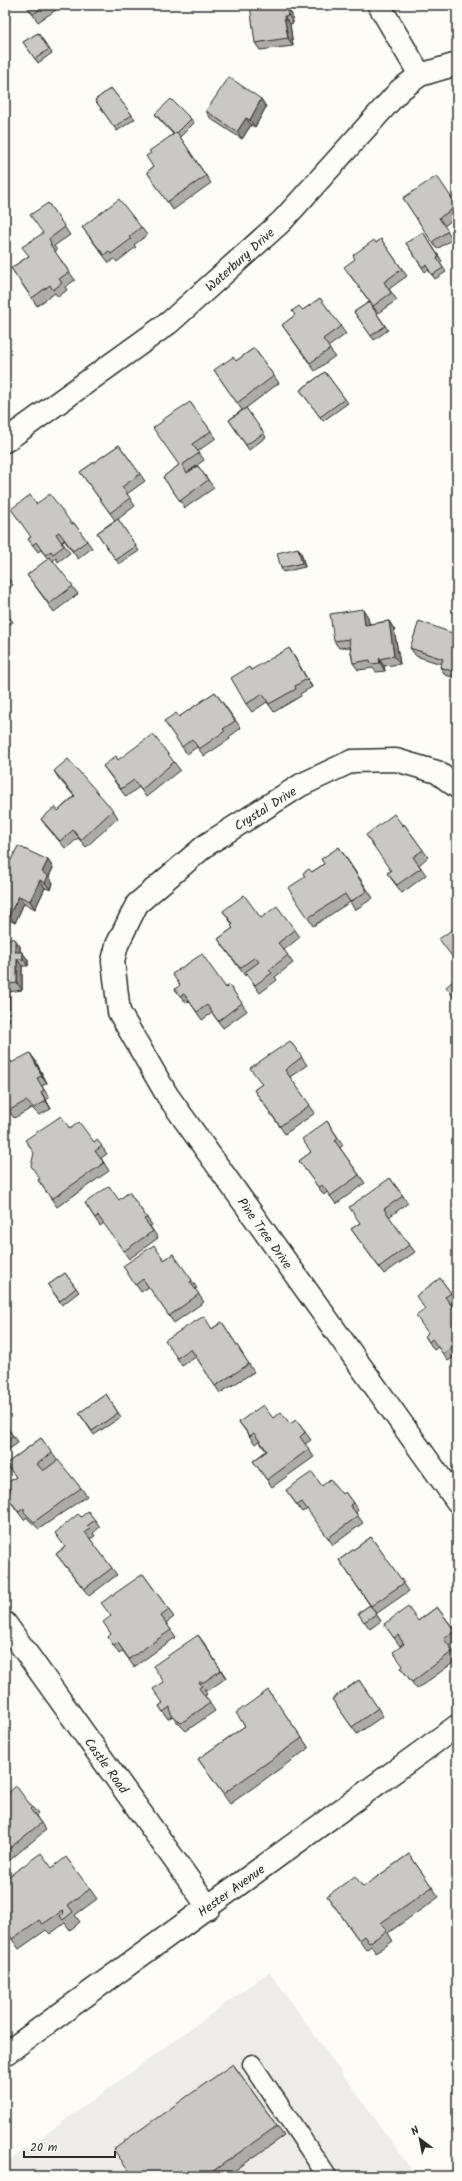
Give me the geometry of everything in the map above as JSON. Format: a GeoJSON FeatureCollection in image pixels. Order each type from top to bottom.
{"type":"FeatureCollection","features":[{"type":"Feature","properties":{"kind":"street"},"geometry":{"type":"LineString","coordinates":[[379,5],[420,75]]}},
{"type":"Feature","properties":{"kind":"street","name":"Waterbury Drive"},"geometry":{"type":"LineString","coordinates":[[5,441],[170,322],[282,221],[400,90],[420,75],[457,64]]}},
{"type":"Feature","properties":{"kind":"street","name":"Crystal Drive"},"geometry":{"type":"LineString","coordinates":[[116,949],[137,904],[206,845],[301,785],[352,761],[396,760],[437,772],[457,787]]}},
{"type":"Feature","properties":{"kind":"street","name":"Pine Tree Drive"},"geometry":{"type":"LineString","coordinates":[[116,949],[113,961],[119,1012],[168,1096],[457,1502]]}},
{"type":"Feature","properties":{"kind":"street","name":"Castle Road"},"geometry":{"type":"LineString","coordinates":[[5,1623],[209,1908]]}},
{"type":"Feature","properties":{"kind":"street","name":"Hester Avenue"},"geometry":{"type":"LineString","coordinates":[[5,2054],[209,1908],[457,1726]]}},
{"type":"Feature","properties":{"kind":"lane"},"geometry":{"type":"LineString","coordinates":[[252,2064],[325,2175]]}},
{"type":"Feature","properties":{"kind":"shaded area"},"geometry":{"type":"Polygon","coordinates":[[[269,1972],[416,2176],[5,2176],[5,2164],[269,1972]]]}},
{"type":"Feature","properties":{"kind":"building"},"geometry":{"type":"Polygon","coordinates":[[[26,5],[47,5],[33,14],[26,5]]]}},
{"type":"Feature","properties":{"kind":"building"},"geometry":{"type":"Polygon","coordinates":[[[250,5],[283,5],[284,8],[287,8],[288,16],[284,16],[288,38],[255,43],[250,5]]]}},
{"type":"Feature","properties":{"kind":"building"},"geometry":{"type":"Polygon","coordinates":[[[38,33],[49,49],[35,59],[23,42],[38,33]]]}},
{"type":"Feature","properties":{"kind":"building"},"geometry":{"type":"Polygon","coordinates":[[[229,77],[261,99],[250,120],[246,118],[237,132],[206,111],[229,77]]]}},
{"type":"Feature","properties":{"kind":"building"},"geometry":{"type":"Polygon","coordinates":[[[111,88],[132,115],[114,127],[95,100],[111,88]]]}},
{"type":"Feature","properties":{"kind":"building"},"geometry":{"type":"Polygon","coordinates":[[[171,99],[191,119],[177,133],[174,134],[155,114],[171,99]]]}},
{"type":"Feature","properties":{"kind":"building"},"geometry":{"type":"Polygon","coordinates":[[[177,132],[206,176],[167,202],[147,172],[153,167],[146,156],[151,153],[149,151],[177,132]]]}},
{"type":"Feature","properties":{"kind":"building"},"geometry":{"type":"Polygon","coordinates":[[[437,176],[457,206],[439,218],[448,231],[432,242],[403,198],[437,176]]]}},
{"type":"Feature","properties":{"kind":"building"},"geometry":{"type":"Polygon","coordinates":[[[119,199],[141,227],[129,237],[131,239],[111,254],[109,251],[104,255],[82,227],[119,199]]]}},
{"type":"Feature","properties":{"kind":"building"},"geometry":{"type":"Polygon","coordinates":[[[48,203],[65,227],[49,239],[50,244],[69,272],[59,279],[62,283],[53,290],[50,285],[32,298],[11,268],[29,256],[22,247],[43,233],[30,215],[48,203]]]}},
{"type":"Feature","properties":{"kind":"building"},"geometry":{"type":"Polygon","coordinates":[[[423,232],[439,257],[437,258],[443,268],[432,275],[426,265],[422,267],[406,243],[423,232]]]}},
{"type":"Feature","properties":{"kind":"building"},"geometry":{"type":"Polygon","coordinates":[[[381,239],[402,269],[384,282],[391,293],[373,306],[344,267],[355,259],[353,255],[374,240],[376,243],[381,239]]]}},
{"type":"Feature","properties":{"kind":"building"},"geometry":{"type":"Polygon","coordinates":[[[320,298],[341,326],[323,339],[330,349],[310,363],[282,325],[295,315],[292,311],[299,306],[303,310],[320,298]]]}},
{"type":"Feature","properties":{"kind":"building"},"geometry":{"type":"Polygon","coordinates":[[[369,302],[385,326],[371,336],[354,312],[369,302]]]}},
{"type":"Feature","properties":{"kind":"building"},"geometry":{"type":"Polygon","coordinates":[[[254,348],[274,376],[237,403],[214,370],[233,357],[236,361],[254,348]]]}},
{"type":"Feature","properties":{"kind":"building"},"geometry":{"type":"Polygon","coordinates":[[[325,372],[345,399],[320,417],[300,390],[325,372]]]}},
{"type":"Feature","properties":{"kind":"building"},"geometry":{"type":"Polygon","coordinates":[[[190,402],[211,431],[192,444],[199,453],[182,465],[187,473],[198,466],[208,480],[180,501],[163,477],[179,465],[153,428],[163,421],[162,420],[190,402]]]}},
{"type":"Feature","properties":{"kind":"building"},"geometry":{"type":"Polygon","coordinates":[[[246,408],[264,433],[246,445],[229,420],[246,408]]]}},
{"type":"Feature","properties":{"kind":"building"},"geometry":{"type":"Polygon","coordinates":[[[119,445],[140,474],[122,487],[130,498],[110,513],[80,472],[119,445]]]}},
{"type":"Feature","properties":{"kind":"building"},"geometry":{"type":"Polygon","coordinates":[[[50,494],[72,524],[74,523],[87,541],[73,551],[59,532],[56,534],[64,546],[53,554],[51,551],[45,555],[36,542],[33,545],[28,539],[31,537],[11,509],[30,495],[36,504],[50,494]]]}},
{"type":"Feature","properties":{"kind":"building"},"geometry":{"type":"Polygon","coordinates":[[[118,519],[136,546],[116,560],[97,533],[118,519]]]}},
{"type":"Feature","properties":{"kind":"building"},"geometry":{"type":"Polygon","coordinates":[[[298,548],[302,563],[281,568],[277,553],[298,548]]]}},
{"type":"Feature","properties":{"kind":"building"},"geometry":{"type":"Polygon","coordinates":[[[50,557],[73,586],[49,604],[27,575],[50,557]]]}},
{"type":"Feature","properties":{"kind":"building"},"geometry":{"type":"Polygon","coordinates":[[[363,609],[365,625],[389,621],[394,656],[379,659],[380,663],[371,664],[370,660],[353,663],[349,639],[334,641],[330,614],[363,609]]]}},
{"type":"Feature","properties":{"kind":"building"},"geometry":{"type":"Polygon","coordinates":[[[419,621],[452,633],[455,622],[457,621],[457,673],[440,667],[443,659],[410,648],[419,621]]]}},
{"type":"Feature","properties":{"kind":"building"},"geometry":{"type":"Polygon","coordinates":[[[289,648],[307,679],[295,686],[296,689],[269,704],[263,694],[246,704],[231,678],[249,667],[251,670],[289,648]]]}},
{"type":"Feature","properties":{"kind":"building"},"geometry":{"type":"Polygon","coordinates":[[[215,692],[235,721],[223,729],[225,731],[199,749],[192,739],[182,747],[164,721],[176,713],[179,717],[215,692]]]}},
{"type":"Feature","properties":{"kind":"building"},"geometry":{"type":"Polygon","coordinates":[[[153,734],[174,762],[141,790],[134,780],[121,789],[103,766],[116,756],[118,760],[153,734]]]}},
{"type":"Feature","properties":{"kind":"building"},"geometry":{"type":"Polygon","coordinates":[[[68,759],[113,810],[81,840],[73,830],[60,841],[41,819],[55,807],[58,811],[75,796],[54,771],[68,759]]]}},
{"type":"Feature","properties":{"kind":"building"},"geometry":{"type":"Polygon","coordinates":[[[394,814],[403,826],[404,824],[423,850],[413,857],[421,868],[397,885],[387,873],[391,871],[366,835],[394,814]]]}},
{"type":"Feature","properties":{"kind":"building"},"geometry":{"type":"Polygon","coordinates":[[[18,846],[48,860],[42,872],[48,876],[45,883],[40,880],[30,901],[19,896],[9,915],[5,913],[5,866],[7,868],[18,846]]]}},
{"type":"Feature","properties":{"kind":"building"},"geometry":{"type":"Polygon","coordinates":[[[339,847],[367,891],[350,902],[345,894],[308,918],[288,888],[305,877],[303,873],[309,869],[312,872],[324,864],[321,859],[339,847]]]}},
{"type":"Feature","properties":{"kind":"building"},"geometry":{"type":"Polygon","coordinates":[[[244,895],[261,918],[277,906],[295,930],[278,943],[288,955],[269,970],[272,973],[255,985],[245,972],[259,962],[255,957],[240,968],[218,939],[233,928],[231,926],[233,924],[223,911],[244,895]]]}},
{"type":"Feature","properties":{"kind":"building"},"geometry":{"type":"Polygon","coordinates":[[[457,926],[457,963],[439,939],[457,926]]]}},
{"type":"Feature","properties":{"kind":"building"},"geometry":{"type":"Polygon","coordinates":[[[5,938],[15,939],[15,952],[22,952],[23,959],[17,959],[17,983],[5,985],[5,938]]]}},
{"type":"Feature","properties":{"kind":"building"},"geometry":{"type":"Polygon","coordinates":[[[202,954],[226,988],[229,985],[242,1003],[218,1021],[207,1005],[197,1012],[184,994],[180,996],[175,989],[180,985],[172,974],[202,954]]]}},
{"type":"Feature","properties":{"kind":"building"},"geometry":{"type":"Polygon","coordinates":[[[457,978],[457,998],[455,999],[446,987],[457,978]]]}},
{"type":"Feature","properties":{"kind":"building"},"geometry":{"type":"Polygon","coordinates":[[[290,1041],[302,1057],[285,1070],[310,1105],[280,1126],[254,1090],[262,1084],[250,1068],[290,1041]]]}},
{"type":"Feature","properties":{"kind":"building"},"geometry":{"type":"Polygon","coordinates":[[[5,1053],[11,1063],[30,1053],[42,1076],[37,1078],[44,1090],[41,1092],[46,1101],[34,1108],[26,1101],[8,1111],[5,1105],[5,1053]]]}},
{"type":"Feature","properties":{"kind":"building"},"geometry":{"type":"Polygon","coordinates":[[[61,1116],[70,1129],[79,1122],[94,1142],[97,1140],[102,1146],[95,1151],[104,1163],[52,1199],[38,1180],[40,1179],[31,1166],[34,1153],[25,1140],[61,1116]]]}},
{"type":"Feature","properties":{"kind":"building"},"geometry":{"type":"Polygon","coordinates":[[[327,1121],[338,1138],[335,1141],[359,1175],[330,1196],[322,1185],[318,1187],[299,1161],[311,1152],[302,1139],[327,1121]]]}},
{"type":"Feature","properties":{"kind":"building"},"geometry":{"type":"Polygon","coordinates":[[[390,1178],[403,1196],[384,1209],[409,1245],[379,1267],[351,1229],[360,1223],[349,1207],[390,1178]]]}},
{"type":"Feature","properties":{"kind":"building"},"geometry":{"type":"Polygon","coordinates":[[[109,1186],[119,1200],[129,1192],[147,1218],[144,1219],[153,1231],[124,1251],[98,1216],[95,1218],[85,1203],[109,1186]]]}},
{"type":"Feature","properties":{"kind":"building"},"geometry":{"type":"Polygon","coordinates":[[[154,1245],[164,1260],[173,1254],[192,1280],[190,1282],[199,1294],[169,1316],[143,1279],[135,1285],[123,1266],[154,1245]]]}},
{"type":"Feature","properties":{"kind":"building"},"geometry":{"type":"Polygon","coordinates":[[[65,1273],[76,1288],[60,1301],[48,1285],[65,1273]]]}},
{"type":"Feature","properties":{"kind":"building"},"geometry":{"type":"Polygon","coordinates":[[[440,1278],[451,1293],[445,1297],[457,1313],[457,1343],[443,1354],[432,1339],[429,1342],[425,1336],[428,1333],[416,1316],[425,1309],[416,1296],[440,1278]]]}},
{"type":"Feature","properties":{"kind":"building"},"geometry":{"type":"Polygon","coordinates":[[[204,1316],[212,1329],[222,1322],[249,1364],[215,1386],[191,1349],[177,1358],[165,1340],[204,1316]]]}},
{"type":"Feature","properties":{"kind":"building"},"geometry":{"type":"Polygon","coordinates":[[[106,1394],[118,1413],[92,1431],[79,1413],[106,1394]]]}},
{"type":"Feature","properties":{"kind":"building"},"geometry":{"type":"Polygon","coordinates":[[[263,1405],[273,1418],[281,1412],[290,1424],[296,1420],[305,1432],[300,1437],[309,1449],[267,1480],[253,1461],[267,1451],[254,1433],[250,1436],[239,1422],[263,1405]]]}},
{"type":"Feature","properties":{"kind":"building"},"geometry":{"type":"Polygon","coordinates":[[[5,1424],[13,1436],[5,1441],[5,1424]]]}},
{"type":"Feature","properties":{"kind":"building"},"geometry":{"type":"Polygon","coordinates":[[[41,1438],[52,1453],[37,1464],[43,1471],[58,1460],[81,1488],[34,1522],[24,1512],[24,1508],[19,1512],[5,1494],[11,1490],[6,1484],[16,1477],[6,1464],[41,1438]]]}},
{"type":"Feature","properties":{"kind":"building"},"geometry":{"type":"Polygon","coordinates":[[[312,1472],[322,1486],[330,1479],[342,1494],[345,1492],[353,1503],[350,1505],[358,1516],[328,1538],[302,1502],[297,1505],[286,1490],[312,1472]]]}},
{"type":"Feature","properties":{"kind":"building"},"geometry":{"type":"Polygon","coordinates":[[[88,1511],[95,1520],[87,1526],[90,1529],[85,1532],[112,1568],[84,1589],[56,1554],[65,1547],[55,1533],[78,1514],[81,1517],[88,1511]]]}},
{"type":"Feature","properties":{"kind":"building"},"geometry":{"type":"Polygon","coordinates":[[[371,1537],[404,1583],[371,1606],[339,1560],[371,1537]]]}},
{"type":"Feature","properties":{"kind":"building"},"geometry":{"type":"Polygon","coordinates":[[[143,1574],[169,1610],[161,1616],[171,1630],[129,1659],[118,1643],[114,1646],[108,1637],[111,1634],[103,1622],[111,1616],[101,1603],[143,1574]]]}},
{"type":"Feature","properties":{"kind":"building"},"geometry":{"type":"Polygon","coordinates":[[[370,1605],[376,1614],[364,1622],[358,1613],[370,1605]]]}},
{"type":"Feature","properties":{"kind":"building"},"geometry":{"type":"Polygon","coordinates":[[[408,1607],[418,1621],[437,1607],[455,1631],[444,1639],[453,1651],[412,1682],[401,1668],[403,1666],[393,1652],[404,1644],[398,1635],[394,1638],[384,1624],[408,1607]]]}},
{"type":"Feature","properties":{"kind":"building"},"geometry":{"type":"Polygon","coordinates":[[[198,1635],[221,1670],[204,1682],[199,1682],[202,1686],[199,1688],[210,1703],[181,1723],[171,1714],[170,1707],[163,1712],[159,1706],[163,1703],[153,1689],[164,1682],[153,1666],[198,1635]]]}},
{"type":"Feature","properties":{"kind":"building"},"geometry":{"type":"Polygon","coordinates":[[[359,1680],[378,1708],[352,1727],[332,1699],[359,1680]]]}},
{"type":"Feature","properties":{"kind":"building"},"geometry":{"type":"Polygon","coordinates":[[[268,1690],[302,1738],[223,1794],[198,1759],[245,1726],[236,1713],[268,1690]]]}},
{"type":"Feature","properties":{"kind":"building"},"geometry":{"type":"Polygon","coordinates":[[[16,1786],[32,1807],[30,1809],[41,1823],[5,1852],[5,1792],[7,1794],[16,1786]]]}},
{"type":"Feature","properties":{"kind":"building"},"geometry":{"type":"Polygon","coordinates":[[[41,1853],[52,1868],[66,1857],[90,1889],[68,1905],[73,1912],[63,1920],[60,1916],[64,1913],[62,1911],[43,1924],[39,1920],[12,1939],[5,1930],[5,1879],[41,1853]]]}},
{"type":"Feature","properties":{"kind":"building"},"geometry":{"type":"Polygon","coordinates":[[[409,1854],[432,1887],[381,1923],[387,1931],[369,1943],[364,1936],[359,1940],[327,1896],[355,1876],[363,1887],[409,1854]]]}},
{"type":"Feature","properties":{"kind":"building"},"geometry":{"type":"Polygon","coordinates":[[[233,2064],[277,2126],[206,2176],[133,2176],[113,2149],[233,2064]]]}}]}
